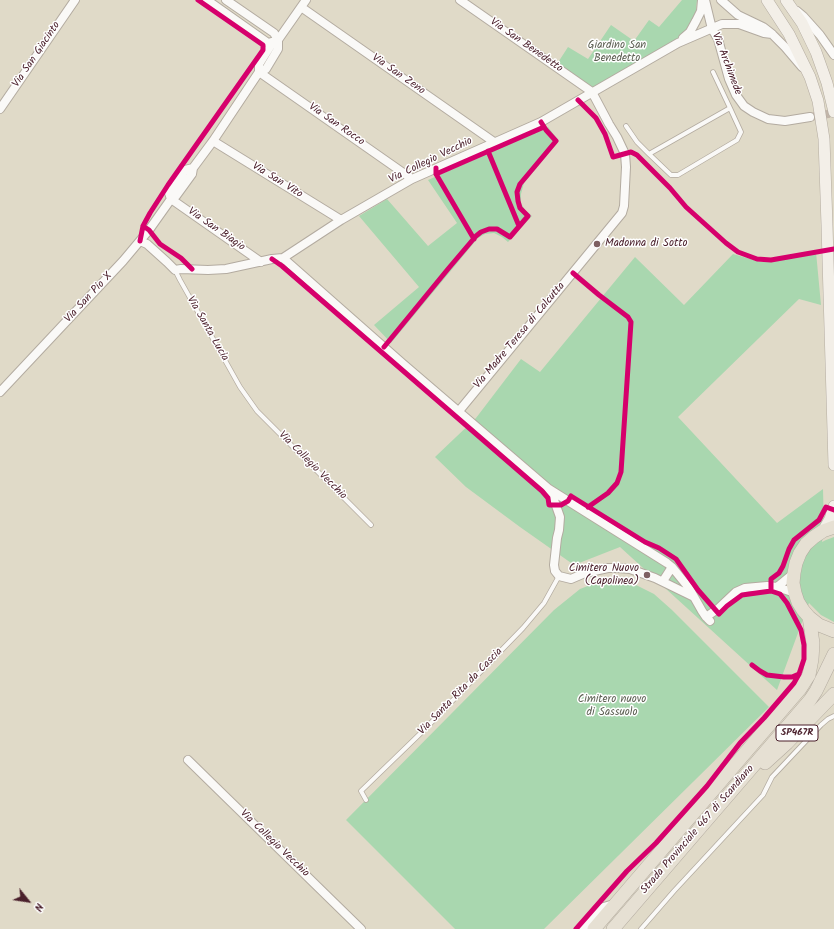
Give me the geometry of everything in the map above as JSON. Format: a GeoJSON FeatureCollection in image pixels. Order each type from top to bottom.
{"type":"FeatureCollection","features":[{"type":"Feature","properties":{"kind":"main road"},"geometry":{"type":"LineString","coordinates":[[767,0],[789,34],[810,77],[818,101],[824,139],[828,225],[834,465]]}},
{"type":"Feature","properties":{"kind":"main road"},"geometry":{"type":"LineString","coordinates":[[789,4],[802,23],[816,52],[827,83],[834,112]]}},
{"type":"Feature","properties":{"kind":"main road"},"geometry":{"type":"LineString","coordinates":[[834,506],[829,529],[814,537],[806,544],[800,553],[796,562],[793,583],[798,602],[803,610],[819,625],[834,631]]}},
{"type":"Feature","properties":{"kind":"main road","name":"Strada Provinciale 467 di Scandiano"},"geometry":{"type":"LineString","coordinates":[[594,929],[800,689],[809,675],[812,659],[813,643],[809,617]]}},
{"type":"Feature","properties":{"kind":"main road","name":"Strada Provinciale 467 di Scandiano"},"geometry":{"type":"LineString","coordinates":[[613,929],[813,696],[834,654]]}},
{"type":"Feature","properties":{"kind":"main road","name":"SP467R"},"geometry":{"type":"LineString","coordinates":[[756,764],[759,765],[769,761],[834,694]]}},
{"type":"Feature","properties":{"kind":"street","name":"Via San Giacinto"},"geometry":{"type":"LineString","coordinates":[[0,109],[75,0]]}},
{"type":"Feature","properties":{"kind":"street"},"geometry":{"type":"LineString","coordinates":[[207,0],[268,43],[278,40],[274,33],[226,0]]}},
{"type":"Feature","properties":{"kind":"street","name":"Via San Benedetto"},"geometry":{"type":"LineString","coordinates":[[460,0],[592,92]]}},
{"type":"Feature","properties":{"kind":"street","name":"Via Collegio Vecchio"},"geometry":{"type":"LineString","coordinates":[[678,43],[690,32],[701,11],[702,0]]}},
{"type":"Feature","properties":{"kind":"street","name":"Via Archimede"},"geometry":{"type":"LineString","coordinates":[[705,0],[712,29],[718,39],[729,79],[736,96],[744,106],[768,119],[785,121],[810,117]]}},
{"type":"Feature","properties":{"kind":"street"},"geometry":{"type":"LineString","coordinates":[[721,0],[738,15],[763,27],[772,34],[810,77]]}},
{"type":"Feature","properties":{"kind":"street","name":"Via San Pio X"},"geometry":{"type":"LineString","coordinates":[[0,392],[123,261],[149,230],[171,199],[169,193],[185,170],[193,168],[213,141],[259,72],[259,64],[271,45],[278,40],[304,4]]}},
{"type":"Feature","properties":{"kind":"street","name":"Via San Zeno"},"geometry":{"type":"LineString","coordinates":[[304,4],[494,142]]}},
{"type":"Feature","properties":{"kind":"street"},"geometry":{"type":"LineString","coordinates":[[789,4],[803,16],[820,35],[834,55]]}},
{"type":"Feature","properties":{"kind":"street","name":"Via Collegio Vecchio"},"geometry":{"type":"LineString","coordinates":[[175,270],[226,269],[283,258],[341,220],[412,178],[541,122],[678,43],[722,24],[739,24],[764,33],[772,34]]}},
{"type":"Feature","properties":{"kind":"street","name":"Via San Rocco"},"geometry":{"type":"LineString","coordinates":[[259,72],[412,178]]}},
{"type":"Feature","properties":{"kind":"street","name":"Via Madre Teresa di Calcutta"},"geometry":{"type":"LineString","coordinates":[[459,411],[622,213],[624,206],[626,167],[625,154],[592,92]]}},
{"type":"Feature","properties":{"kind":"street","name":"Via San Vito"},"geometry":{"type":"LineString","coordinates":[[213,141],[341,220]]}},
{"type":"Feature","properties":{"kind":"street","name":"Via San Biagio"},"geometry":{"type":"LineString","coordinates":[[171,199],[261,262]]}},
{"type":"Feature","properties":{"kind":"street"},"geometry":{"type":"LineString","coordinates":[[140,240],[168,262],[175,270]]}},
{"type":"Feature","properties":{"kind":"street"},"geometry":{"type":"LineString","coordinates":[[283,258],[402,363],[549,489],[672,567],[689,588],[708,619],[736,592],[745,588],[767,586],[777,587],[795,593]]}},
{"type":"Feature","properties":{"kind":"street"},"geometry":{"type":"LineString","coordinates":[[549,489],[560,517],[554,565],[555,571],[559,576],[570,579],[597,569],[617,568],[638,572],[663,581],[694,597]]}},
{"type":"Feature","properties":{"kind":"street"},"geometry":{"type":"LineString","coordinates":[[663,581],[672,567]]}},
{"type":"Feature","properties":{"kind":"street"},"geometry":{"type":"LineString","coordinates":[[777,587],[794,573]]}},
{"type":"Feature","properties":{"kind":"street","name":"Via Collegio Vecchio"},"geometry":{"type":"LineString","coordinates":[[188,760],[361,929]]}},
{"type":"Feature","properties":{"kind":"street"},"geometry":{"type":"LineString","coordinates":[[583,929],[600,908],[617,903]]}},
{"type":"Feature","properties":{"kind":"lane"},"geometry":{"type":"LineString","coordinates":[[626,126],[637,142],[671,175],[678,175],[737,140],[741,132],[712,72]]}},
{"type":"Feature","properties":{"kind":"lane"},"geometry":{"type":"LineString","coordinates":[[649,154],[730,108]]}},
{"type":"Feature","properties":{"kind":"lane","name":"Via Santa Lucia"},"geometry":{"type":"LineString","coordinates":[[175,270],[240,387]]}},
{"type":"Feature","properties":{"kind":"lane","name":"Via Collegio Vecchio"},"geometry":{"type":"LineString","coordinates":[[240,387],[257,411],[371,525]]}},
{"type":"Feature","properties":{"kind":"lane","name":"Via Santa Rita da Cascia"},"geometry":{"type":"LineString","coordinates":[[366,800],[361,791],[424,730],[523,628],[544,604],[559,576]]}},
{"type":"Feature","properties":{"kind":"lane"},"geometry":{"type":"LineString","coordinates":[[641,929],[763,795],[772,777],[821,725],[834,716]]}},
{"type":"Feature","properties":{"kind":"green space","name":"Giardino San Benedetto"},"geometry":{"type":"Polygon","coordinates":[[[682,0],[697,0],[696,10],[688,31],[675,41],[593,88],[557,64],[568,47],[588,59],[611,25],[634,41],[649,20],[659,27],[682,0]]]}},
{"type":"Feature","properties":{"kind":"green space"},"geometry":{"type":"Polygon","coordinates":[[[548,127],[559,141],[524,183],[521,194],[521,203],[525,210],[532,216],[508,242],[494,233],[485,234],[478,238],[391,343],[374,325],[419,287],[359,216],[387,199],[428,246],[457,223],[428,180],[548,127]]]}},
{"type":"Feature","properties":{"kind":"green space"},"geometry":{"type":"Polygon","coordinates":[[[816,252],[821,305],[799,299],[678,417],[777,523],[823,489],[824,529],[822,542],[834,537],[834,622],[821,615],[809,603],[777,690],[620,547],[574,565],[466,487],[435,457],[476,418],[521,359],[540,372],[635,257],[684,305],[733,254],[761,262],[816,252]]]}},
{"type":"Feature","properties":{"kind":"green space","name":"Cimitero nuovo di Sassuolo"},"geometry":{"type":"Polygon","coordinates":[[[606,579],[628,581],[654,594],[672,610],[769,707],[544,929],[455,929],[346,820],[554,610],[580,589],[606,579]]]}},
{"type":"Feature","properties":{"kind":"tunnel"},"geometry":{"type":"LineString","coordinates":[[810,117],[834,113]]}},
{"type":"Feature","properties":{"kind":"cycle path"},"geometry":{"type":"LineString","coordinates":[[140,241],[143,226],[168,185],[263,50],[263,45],[198,0]]}},
{"type":"Feature","properties":{"kind":"cycle path"},"geometry":{"type":"LineString","coordinates":[[578,100],[596,118],[605,134],[613,157],[631,152],[637,155],[670,188],[686,207],[738,252],[757,259],[771,260],[834,249]]}},
{"type":"Feature","properties":{"kind":"cycle path"},"geometry":{"type":"LineString","coordinates":[[384,347],[476,236],[489,229],[497,229],[510,237],[528,216],[520,208],[517,192],[520,184],[556,141],[541,122]]}},
{"type":"Feature","properties":{"kind":"cycle path"},"geometry":{"type":"LineString","coordinates":[[436,174],[544,127]]}},
{"type":"Feature","properties":{"kind":"cycle path"},"geometry":{"type":"LineString","coordinates":[[488,151],[519,226]]}},
{"type":"Feature","properties":{"kind":"cycle path"},"geometry":{"type":"LineString","coordinates":[[436,168],[436,174],[474,239]]}},
{"type":"Feature","properties":{"kind":"cycle path"},"geometry":{"type":"LineString","coordinates":[[143,226],[149,230],[160,244],[181,258],[192,269]]}},
{"type":"Feature","properties":{"kind":"cycle path"},"geometry":{"type":"LineString","coordinates":[[272,259],[282,266],[542,491],[548,498],[549,505],[561,505],[568,501],[571,496],[645,542],[659,548],[676,559],[698,590],[719,614],[742,595],[771,591],[780,594],[787,603],[801,630],[804,645],[804,659],[794,683],[740,743],[707,786],[656,843],[627,871],[576,929]]}},
{"type":"Feature","properties":{"kind":"cycle path"},"geometry":{"type":"LineString","coordinates":[[573,273],[628,317],[631,322],[621,472],[617,483],[608,493],[588,507]]}},
{"type":"Feature","properties":{"kind":"cycle path"},"geometry":{"type":"LineString","coordinates":[[771,591],[771,579],[779,573],[794,540],[819,520],[826,507],[834,510]]}},
{"type":"Feature","properties":{"kind":"cycle path"},"geometry":{"type":"LineString","coordinates":[[752,665],[767,675],[792,677],[799,674]]}},
{"type":"Feature","properties":{"kind":"place","name":"Madonna di Sotto"},"geometry":{"type":"Point","coordinates":[597,244]}},
{"type":"Feature","properties":{"kind":"place","name":"Cimitero Nuovo (Capolinea)"},"geometry":{"type":"Point","coordinates":[647,575]}}]}
